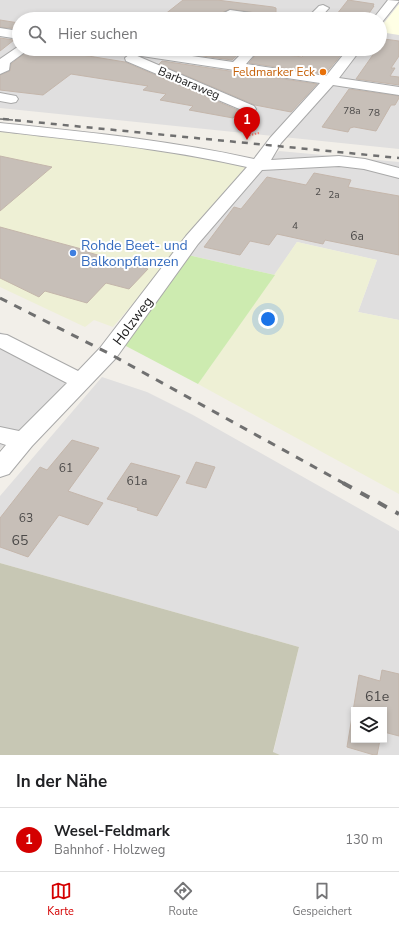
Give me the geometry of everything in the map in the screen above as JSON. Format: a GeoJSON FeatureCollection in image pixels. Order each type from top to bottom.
{"type":"FeatureCollection","features":[{"type":"Feature","properties":{"kind":"street"},"geometry":{"type":"LineString","coordinates":[[385,12],[394,0]]}},
{"type":"Feature","properties":{"kind":"street"},"geometry":{"type":"LineString","coordinates":[[319,12],[323,8]]}},
{"type":"Feature","properties":{"kind":"street"},"geometry":{"type":"LineString","coordinates":[[387,15],[399,14]]}},
{"type":"Feature","properties":{"kind":"street"},"geometry":{"type":"LineString","coordinates":[[0,32],[12,34]]}},
{"type":"Feature","properties":{"kind":"street"},"geometry":{"type":"LineString","coordinates":[[0,70],[4,67],[4,62],[13,56]]}},
{"type":"Feature","properties":{"kind":"street","name":"Barbaraweg"},"geometry":{"type":"LineString","coordinates":[[126,56],[249,109]]}},
{"type":"Feature","properties":{"kind":"street"},"geometry":{"type":"LineString","coordinates":[[168,56],[330,80],[399,92]]}},
{"type":"Feature","properties":{"kind":"street"},"geometry":{"type":"LineString","coordinates":[[237,66],[246,56]]}},
{"type":"Feature","properties":{"kind":"street","name":"Holzweg"},"geometry":{"type":"LineString","coordinates":[[0,468],[24,440],[108,353],[192,240],[268,154],[275,141],[330,80],[349,56]]}},
{"type":"Feature","properties":{"kind":"street"},"geometry":{"type":"LineString","coordinates":[[0,127],[150,144],[205,153],[257,165],[339,161],[364,164],[399,173]]}},
{"type":"Feature","properties":{"kind":"street"},"geometry":{"type":"LineString","coordinates":[[0,340],[81,381]]}},
{"type":"Feature","properties":{"kind":"street"},"geometry":{"type":"LineString","coordinates":[[0,435],[24,440]]}},
{"type":"Feature","properties":{"kind":"shaded area"},"geometry":{"type":"Polygon","coordinates":[[[0,0],[399,0],[399,149],[0,108],[0,0]]]}},
{"type":"Feature","properties":{"kind":"shaded area"},"geometry":{"type":"Polygon","coordinates":[[[399,4],[399,35],[387,33],[387,19],[399,4]]]}},
{"type":"Feature","properties":{"kind":"shaded area"},"geometry":{"type":"Polygon","coordinates":[[[0,129],[164,148],[250,167],[113,327],[94,320],[85,327],[0,287],[0,129]]]}},
{"type":"Feature","properties":{"kind":"shaded area"},"geometry":{"type":"Polygon","coordinates":[[[279,151],[399,162],[399,320],[358,312],[377,260],[297,242],[275,275],[188,255],[245,185],[279,151]]]}},
{"type":"Feature","properties":{"kind":"shaded area"},"geometry":{"type":"Polygon","coordinates":[[[297,242],[377,260],[358,312],[399,320],[399,494],[198,384],[297,242]]]}},
{"type":"Feature","properties":{"kind":"shaded area"},"geometry":{"type":"Polygon","coordinates":[[[0,332],[77,372],[0,449],[0,332]]]}},
{"type":"Feature","properties":{"kind":"shaded area"},"geometry":{"type":"Polygon","coordinates":[[[102,377],[147,392],[193,415],[399,531],[399,755],[280,755],[273,753],[299,647],[0,563],[0,496],[102,377]]]}},
{"type":"Feature","properties":{"kind":"shaded area"},"geometry":{"type":"Polygon","coordinates":[[[0,563],[299,647],[273,752],[280,755],[0,755],[0,563]]]}},
{"type":"Feature","properties":{"kind":"green space"},"geometry":{"type":"Polygon","coordinates":[[[188,255],[275,275],[198,384],[124,345],[188,255]]]}},
{"type":"Feature","properties":{"kind":"building"},"geometry":{"type":"Polygon","coordinates":[[[183,0],[217,0],[276,8],[276,12],[250,12],[230,9],[223,12],[168,12],[183,0]]]}},
{"type":"Feature","properties":{"kind":"building"},"geometry":{"type":"Polygon","coordinates":[[[348,0],[374,4],[370,12],[339,12],[348,0]]]}},
{"type":"Feature","properties":{"kind":"building"},"geometry":{"type":"Polygon","coordinates":[[[0,20],[12,22],[12,28],[0,27],[0,20]]]}},
{"type":"Feature","properties":{"kind":"building"},"geometry":{"type":"Polygon","coordinates":[[[0,38],[12,40],[12,42],[0,51],[0,38]]]}},
{"type":"Feature","properties":{"kind":"building"},"geometry":{"type":"Polygon","coordinates":[[[387,39],[399,41],[399,56],[391,68],[395,68],[390,76],[399,77],[399,85],[356,79],[372,56],[387,56],[387,39]]]}},
{"type":"Feature","properties":{"kind":"building"},"geometry":{"type":"Polygon","coordinates":[[[21,56],[88,56],[125,62],[240,111],[233,118],[189,110],[193,106],[160,100],[166,94],[143,90],[148,86],[71,74],[43,95],[0,90],[0,75],[10,71],[11,64],[21,56]]]}},
{"type":"Feature","properties":{"kind":"building"},"geometry":{"type":"Polygon","coordinates":[[[203,56],[236,56],[232,60],[203,56]]]}},
{"type":"Feature","properties":{"kind":"building"},"geometry":{"type":"Polygon","coordinates":[[[255,56],[340,56],[325,74],[249,63],[255,56]]]}},
{"type":"Feature","properties":{"kind":"building"},"geometry":{"type":"Polygon","coordinates":[[[162,61],[317,84],[291,112],[255,105],[159,64],[162,61]]]}},
{"type":"Feature","properties":{"kind":"building"},"geometry":{"type":"Polygon","coordinates":[[[349,89],[399,96],[399,98],[395,105],[391,105],[376,131],[354,127],[350,128],[348,132],[322,127],[349,89]]]}},
{"type":"Feature","properties":{"kind":"building"},"geometry":{"type":"Polygon","coordinates":[[[0,156],[52,167],[0,211],[0,156]]]}},
{"type":"Feature","properties":{"kind":"building"},"geometry":{"type":"Polygon","coordinates":[[[314,173],[351,180],[348,187],[399,196],[399,255],[325,240],[323,244],[277,234],[269,245],[250,241],[240,255],[204,247],[234,207],[241,209],[267,177],[306,185],[314,173]]]}},
{"type":"Feature","properties":{"kind":"building"},"geometry":{"type":"Polygon","coordinates":[[[0,227],[89,251],[87,252],[148,269],[129,289],[106,283],[87,303],[45,291],[39,297],[0,278],[0,227]]]}},
{"type":"Feature","properties":{"kind":"building"},"geometry":{"type":"Polygon","coordinates":[[[72,440],[99,448],[68,491],[103,503],[88,525],[59,515],[28,557],[0,547],[0,518],[40,467],[47,470],[72,440]]]}},
{"type":"Feature","properties":{"kind":"building"},"geometry":{"type":"Polygon","coordinates":[[[196,462],[215,467],[206,488],[186,483],[196,462]]]}},
{"type":"Feature","properties":{"kind":"building"},"geometry":{"type":"Polygon","coordinates":[[[131,463],[180,476],[157,516],[137,510],[138,508],[107,499],[131,463]]]}},
{"type":"Feature","properties":{"kind":"building"},"geometry":{"type":"Polygon","coordinates":[[[382,670],[399,674],[399,736],[387,733],[387,707],[354,707],[359,675],[380,681],[382,670]]]}},
{"type":"Feature","properties":{"kind":"building"},"geometry":{"type":"Polygon","coordinates":[[[351,723],[351,743],[379,743],[377,755],[347,747],[351,723]]]}},
{"type":"Feature","properties":{"kind":"railway"},"geometry":{"type":"LineString","coordinates":[[0,119],[13,120]]}},
{"type":"Feature","properties":{"kind":"railway"},"geometry":{"type":"LineString","coordinates":[[3,119],[399,158]]}},
{"type":"Feature","properties":{"kind":"railway"},"geometry":{"type":"LineString","coordinates":[[0,298],[108,353],[345,484]]}},
{"type":"Feature","properties":{"kind":"railway"},"geometry":{"type":"LineString","coordinates":[[343,483],[399,514]]}},
{"type":"Feature","properties":{"kind":"place","name":"Feldmarker Eck"},"geometry":{"type":"Point","coordinates":[323,72]}},
{"type":"Feature","properties":{"kind":"place","name":"Wesel-Feldmark"},"geometry":{"type":"Point","coordinates":[247,140]}},
{"type":"Feature","properties":{"kind":"place","name":"Rohde Beet- und Balkonpflanzen"},"geometry":{"type":"Point","coordinates":[73,253]}}]}
